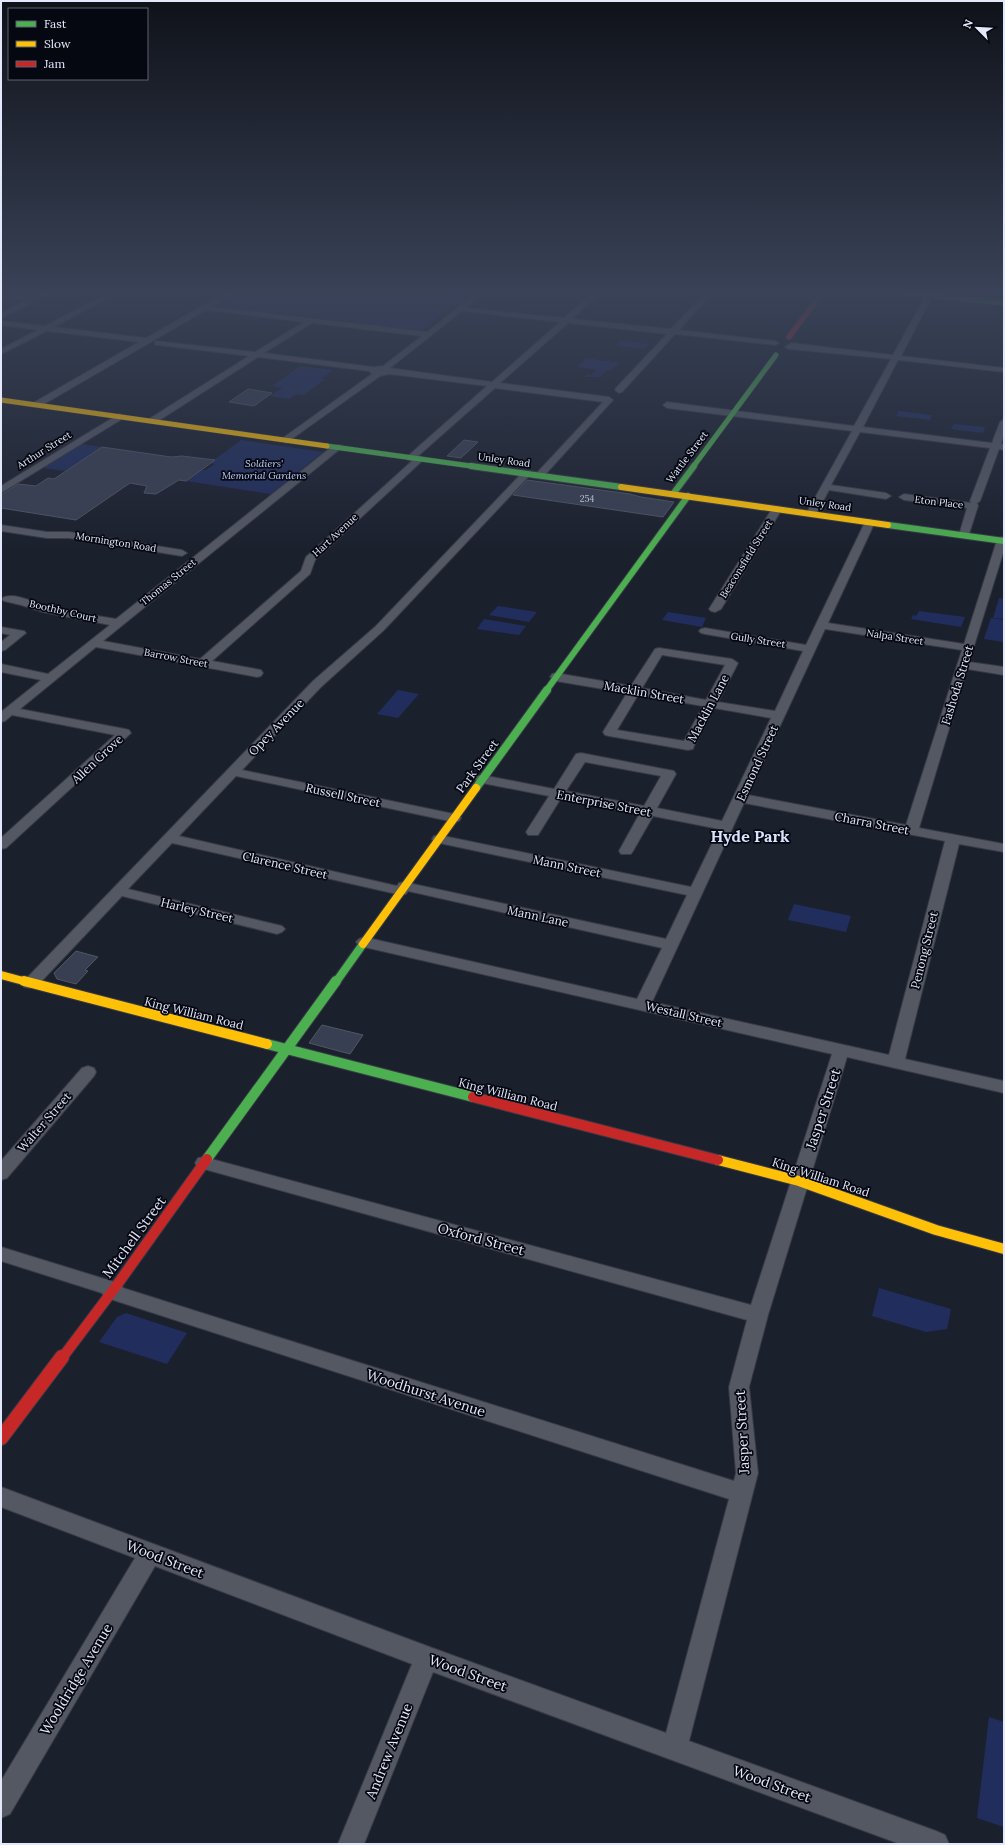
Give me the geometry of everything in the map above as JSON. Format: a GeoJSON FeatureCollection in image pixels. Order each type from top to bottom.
{"type":"FeatureCollection","features":[{"type":"Feature","properties":{"kind":"street"},"geometry":{"type":"LineString","coordinates":[[36,405],[81,379]]}},
{"type":"Feature","properties":{"kind":"street"},"geometry":{"type":"LineString","coordinates":[[152,421],[218,379]]}},
{"type":"Feature","properties":{"kind":"street"},"geometry":{"type":"LineString","coordinates":[[286,440],[369,379]]}},
{"type":"Feature","properties":{"kind":"street"},"geometry":{"type":"LineString","coordinates":[[450,379],[605,398],[609,400],[608,403],[539,476]]}},
{"type":"Feature","properties":{"kind":"street","name":"Hart Avenue"},"geometry":{"type":"LineString","coordinates":[[203,663],[306,572],[310,559],[415,458],[501,379]]}},
{"type":"Feature","properties":{"kind":"street"},"geometry":{"type":"LineString","coordinates":[[619,390],[629,379]]}},
{"type":"Feature","properties":{"kind":"street","name":"Wattle Street"},"geometry":{"type":"LineString","coordinates":[[673,494],[759,379]]}},
{"type":"Feature","properties":{"kind":"street"},"geometry":{"type":"LineString","coordinates":[[811,514],[885,379]]}},
{"type":"Feature","properties":{"kind":"street","name":"Unley Road"},"geometry":{"type":"LineString","coordinates":[[1,400],[1003,540]]}},
{"type":"Feature","properties":{"kind":"street"},"geometry":{"type":"LineString","coordinates":[[667,405],[1000,446]]}},
{"type":"Feature","properties":{"kind":"street","name":"Arthur Street"},"geometry":{"type":"LineString","coordinates":[[1,490],[119,417]]}},
{"type":"Feature","properties":{"kind":"street"},"geometry":{"type":"LineString","coordinates":[[964,535],[974,504],[1000,446],[1004,422]]}},
{"type":"Feature","properties":{"kind":"street","name":"Thomas Street"},"geometry":{"type":"LineString","coordinates":[[6,714],[337,447]]}},
{"type":"Feature","properties":{"kind":"street","name":"Opey Avenue"},"geometry":{"type":"LineString","coordinates":[[30,983],[317,684],[380,628],[526,474]]}},
{"type":"Feature","properties":{"kind":"street"},"geometry":{"type":"LineString","coordinates":[[827,486],[886,496]]}},
{"type":"Feature","properties":{"kind":"street","name":"Park Street"},"geometry":{"type":"LineString","coordinates":[[286,1049],[688,496]]}},
{"type":"Feature","properties":{"kind":"street","name":"Eton Place"},"geometry":{"type":"LineString","coordinates":[[904,498],[974,504]]}},
{"type":"Feature","properties":{"kind":"street","name":"Beaconsfield Street"},"geometry":{"type":"LineString","coordinates":[[715,609],[777,509]]}},
{"type":"Feature","properties":{"kind":"street","name":"Esmond Street"},"geometry":{"type":"LineString","coordinates":[[643,1004],[870,522]]}},
{"type":"Feature","properties":{"kind":"street","name":"Mornington Road"},"geometry":{"type":"LineString","coordinates":[[1,528],[47,535],[69,535],[182,553]]}},
{"type":"Feature","properties":{"kind":"street","name":"Fashoda Street"},"geometry":{"type":"LineString","coordinates":[[911,830],[1003,540]]}},
{"type":"Feature","properties":{"kind":"street","name":"Boothby Court"},"geometry":{"type":"LineString","coordinates":[[8,600],[24,602],[43,609],[118,623]]}},
{"type":"Feature","properties":{"kind":"street","name":"Nalpa Street"},"geometry":{"type":"LineString","coordinates":[[822,626],[968,648]]}},
{"type":"Feature","properties":{"kind":"street"},"geometry":{"type":"LineString","coordinates":[[1,630],[20,633],[1,648]]}},
{"type":"Feature","properties":{"kind":"street","name":"Gully Street"},"geometry":{"type":"LineString","coordinates":[[705,631],[810,649]]}},
{"type":"Feature","properties":{"kind":"street","name":"Barrow Street"},"geometry":{"type":"LineString","coordinates":[[94,642],[257,673]]}},
{"type":"Feature","properties":{"kind":"street","name":"Macklin Lane"},"geometry":{"type":"LineString","coordinates":[[659,651],[732,662],[688,746],[609,732],[635,691],[659,651]]}},
{"type":"Feature","properties":{"kind":"street"},"geometry":{"type":"LineString","coordinates":[[963,665],[1004,671]]}},
{"type":"Feature","properties":{"kind":"street"},"geometry":{"type":"LineString","coordinates":[[1,668],[51,678]]}},
{"type":"Feature","properties":{"kind":"street","name":"Macklin Street"},"geometry":{"type":"LineString","coordinates":[[556,677],[779,716]]}},
{"type":"Feature","properties":{"kind":"street","name":"Allen Grove"},"geometry":{"type":"LineString","coordinates":[[1,845],[125,733],[6,714]]}},
{"type":"Feature","properties":{"kind":"street"},"geometry":{"type":"LineString","coordinates":[[533,832],[580,757],[668,774],[626,851]]}},
{"type":"Feature","properties":{"kind":"street","name":"Russell Street"},"geometry":{"type":"LineString","coordinates":[[233,772],[454,818]]}},
{"type":"Feature","properties":{"kind":"street","name":"Enterprise Street"},"geometry":{"type":"LineString","coordinates":[[482,779],[727,826]]}},
{"type":"Feature","properties":{"kind":"street","name":"Charra Street"},"geometry":{"type":"LineString","coordinates":[[740,798],[1004,848]]}},
{"type":"Feature","properties":{"kind":"street","name":"Clarence Street"},"geometry":{"type":"LineString","coordinates":[[169,838],[402,889]]}},
{"type":"Feature","properties":{"kind":"street","name":"Penong Street"},"geometry":{"type":"LineString","coordinates":[[896,1062],[953,838]]}},
{"type":"Feature","properties":{"kind":"street","name":"Mann Street"},"geometry":{"type":"LineString","coordinates":[[439,839],[696,892]]}},
{"type":"Feature","properties":{"kind":"street","name":"Mann Lane"},"geometry":{"type":"LineString","coordinates":[[402,889],[671,945]]}},
{"type":"Feature","properties":{"kind":"street","name":"Harley Street"},"geometry":{"type":"LineString","coordinates":[[118,891],[277,928]]}},
{"type":"Feature","properties":{"kind":"street","name":"Westall Street"},"geometry":{"type":"LineString","coordinates":[[364,942],[1004,1087]]}},
{"type":"Feature","properties":{"kind":"street","name":"King William Road"},"geometry":{"type":"LineString","coordinates":[[1,976],[799,1181],[936,1230],[1004,1249]]}},
{"type":"Feature","properties":{"kind":"street","name":"Mitchell Street"},"geometry":{"type":"LineString","coordinates":[[1,1438],[112,1291],[286,1049]]}},
{"type":"Feature","properties":{"kind":"street","name":"Jasper Street"},"geometry":{"type":"LineString","coordinates":[[675,1748],[747,1473],[739,1387],[758,1315],[841,1050]]}},
{"type":"Feature","properties":{"kind":"street","name":"Walter Street"},"geometry":{"type":"LineString","coordinates":[[1,1173],[88,1072]]}},
{"type":"Feature","properties":{"kind":"street","name":"Oxford Street"},"geometry":{"type":"LineString","coordinates":[[204,1163],[758,1315]]}},
{"type":"Feature","properties":{"kind":"street","name":"Woodhurst Avenue"},"geometry":{"type":"LineString","coordinates":[[1,1254],[742,1493]]}},
{"type":"Feature","properties":{"kind":"street","name":"Wood Street"},"geometry":{"type":"LineString","coordinates":[[1,1497],[427,1658],[936,1844]]}},
{"type":"Feature","properties":{"kind":"street","name":"Wooldridge Avenue"},"geometry":{"type":"LineString","coordinates":[[1,1805],[150,1554]]}},
{"type":"Feature","properties":{"kind":"street","name":"Andrew Avenue"},"geometry":{"type":"LineString","coordinates":[[351,1844],[427,1658]]}},
{"type":"Feature","properties":{"kind":"green space"},"geometry":{"type":"Polygon","coordinates":[[[282,379],[325,379],[304,395],[296,394],[289,399],[270,396],[282,388],[272,386],[282,379]]]}},
{"type":"Feature","properties":{"kind":"green space"},"geometry":{"type":"Polygon","coordinates":[[[898,411],[932,415],[930,420],[896,416],[898,411]]]}},
{"type":"Feature","properties":{"kind":"green space"},"geometry":{"type":"Polygon","coordinates":[[[954,424],[985,427],[983,433],[951,429],[954,424]]]}},
{"type":"Feature","properties":{"kind":"green space","name":"Soldiers' Memorial Gardens"},"geometry":{"type":"Polygon","coordinates":[[[241,440],[323,452],[271,494],[186,481],[202,470],[206,470],[215,464],[210,463],[241,440]]]}},
{"type":"Feature","properties":{"kind":"green space"},"geometry":{"type":"Polygon","coordinates":[[[82,444],[102,447],[65,471],[43,468],[82,444]]]}},
{"type":"Feature","properties":{"kind":"green space"},"geometry":{"type":"Polygon","coordinates":[[[999,598],[1004,599],[1004,619],[993,618],[999,598]]]}},
{"type":"Feature","properties":{"kind":"green space"},"geometry":{"type":"Polygon","coordinates":[[[498,606],[537,612],[529,622],[489,615],[498,606]]]}},
{"type":"Feature","properties":{"kind":"green space"},"geometry":{"type":"Polygon","coordinates":[[[919,611],[965,617],[961,627],[911,619],[913,615],[916,616],[919,611]]]}},
{"type":"Feature","properties":{"kind":"green space"},"geometry":{"type":"Polygon","coordinates":[[[668,612],[706,618],[702,627],[662,620],[668,612]]]}},
{"type":"Feature","properties":{"kind":"green space"},"geometry":{"type":"Polygon","coordinates":[[[991,618],[1004,620],[1004,642],[984,639],[991,618]]]}},
{"type":"Feature","properties":{"kind":"green space"},"geometry":{"type":"Polygon","coordinates":[[[484,619],[526,626],[519,635],[477,629],[484,619]]]}},
{"type":"Feature","properties":{"kind":"green space"},"geometry":{"type":"Polygon","coordinates":[[[398,690],[419,694],[398,718],[377,714],[398,690]]]}},
{"type":"Feature","properties":{"kind":"green space"},"geometry":{"type":"Polygon","coordinates":[[[794,904],[851,916],[846,932],[788,920],[794,904]]]}},
{"type":"Feature","properties":{"kind":"green space"},"geometry":{"type":"Polygon","coordinates":[[[879,1288],[951,1309],[947,1329],[926,1332],[872,1316],[879,1288]]]}},
{"type":"Feature","properties":{"kind":"green space"},"geometry":{"type":"Polygon","coordinates":[[[126,1313],[187,1333],[167,1364],[99,1342],[117,1317],[126,1313]]]}},
{"type":"Feature","properties":{"kind":"green space"},"geometry":{"type":"Polygon","coordinates":[[[989,1717],[1004,1722],[1004,1827],[977,1818],[989,1717]]]}},
{"type":"Feature","properties":{"kind":"building"},"geometry":{"type":"Polygon","coordinates":[[[248,389],[272,393],[254,406],[229,402],[248,389]]]}},
{"type":"Feature","properties":{"kind":"building"},"geometry":{"type":"Polygon","coordinates":[[[464,440],[478,442],[461,458],[447,456],[464,440]]]}},
{"type":"Feature","properties":{"kind":"building"},"geometry":{"type":"Polygon","coordinates":[[[102,447],[171,457],[182,456],[215,460],[186,481],[179,480],[156,494],[144,493],[147,486],[130,483],[76,520],[1,508],[1,495],[18,484],[36,486],[48,478],[54,479],[102,447]]]}},
{"type":"Feature","properties":{"kind":"building"},"geometry":{"type":"Polygon","coordinates":[[[527,480],[630,494],[674,502],[663,517],[513,495],[527,480]]]}},
{"type":"Feature","properties":{"kind":"building"},"geometry":{"type":"Polygon","coordinates":[[[76,951],[98,957],[85,970],[88,971],[76,984],[57,979],[54,973],[76,951]]]}},
{"type":"Feature","properties":{"kind":"building"},"geometry":{"type":"Polygon","coordinates":[[[322,1025],[363,1035],[350,1054],[309,1043],[322,1025]]]}},
{"type":"Feature","properties":{"kind":"traffic: fast"},"geometry":{"type":"LineString","coordinates":[[673,494],[758,379]]}},
{"type":"Feature","properties":{"kind":"traffic: fast"},"geometry":{"type":"LineString","coordinates":[[327,446],[621,487]]}},
{"type":"Feature","properties":{"kind":"traffic: fast"},"geometry":{"type":"LineString","coordinates":[[476,788],[688,496]]}},
{"type":"Feature","properties":{"kind":"traffic: fast"},"geometry":{"type":"LineString","coordinates":[[888,525],[1004,541]]}},
{"type":"Feature","properties":{"kind":"traffic: fast"},"geometry":{"type":"LineString","coordinates":[[207,1159],[363,944]]}},
{"type":"Feature","properties":{"kind":"traffic: fast"},"geometry":{"type":"LineString","coordinates":[[267,1044],[473,1097]]}},
{"type":"Feature","properties":{"kind":"traffic: slow"},"geometry":{"type":"LineString","coordinates":[[1,400],[327,446]]}},
{"type":"Feature","properties":{"kind":"traffic: slow"},"geometry":{"type":"LineString","coordinates":[[621,487],[888,525]]}},
{"type":"Feature","properties":{"kind":"traffic: slow"},"geometry":{"type":"LineString","coordinates":[[363,944],[476,788]]}},
{"type":"Feature","properties":{"kind":"traffic: slow"},"geometry":{"type":"LineString","coordinates":[[1,975],[267,1044]]}},
{"type":"Feature","properties":{"kind":"traffic: slow"},"geometry":{"type":"LineString","coordinates":[[718,1160],[799,1181],[936,1230],[1004,1249]]}},
{"type":"Feature","properties":{"kind":"traffic: jam"},"geometry":{"type":"LineString","coordinates":[[473,1097],[718,1160]]}},
{"type":"Feature","properties":{"kind":"traffic: jam"},"geometry":{"type":"LineString","coordinates":[[1,1438],[114,1289],[207,1159]]}},
{"type":"Feature","properties":{"kind":"district","name":"Hyde Park"},"geometry":{"type":"Point","coordinates":[750,836]}}]}
